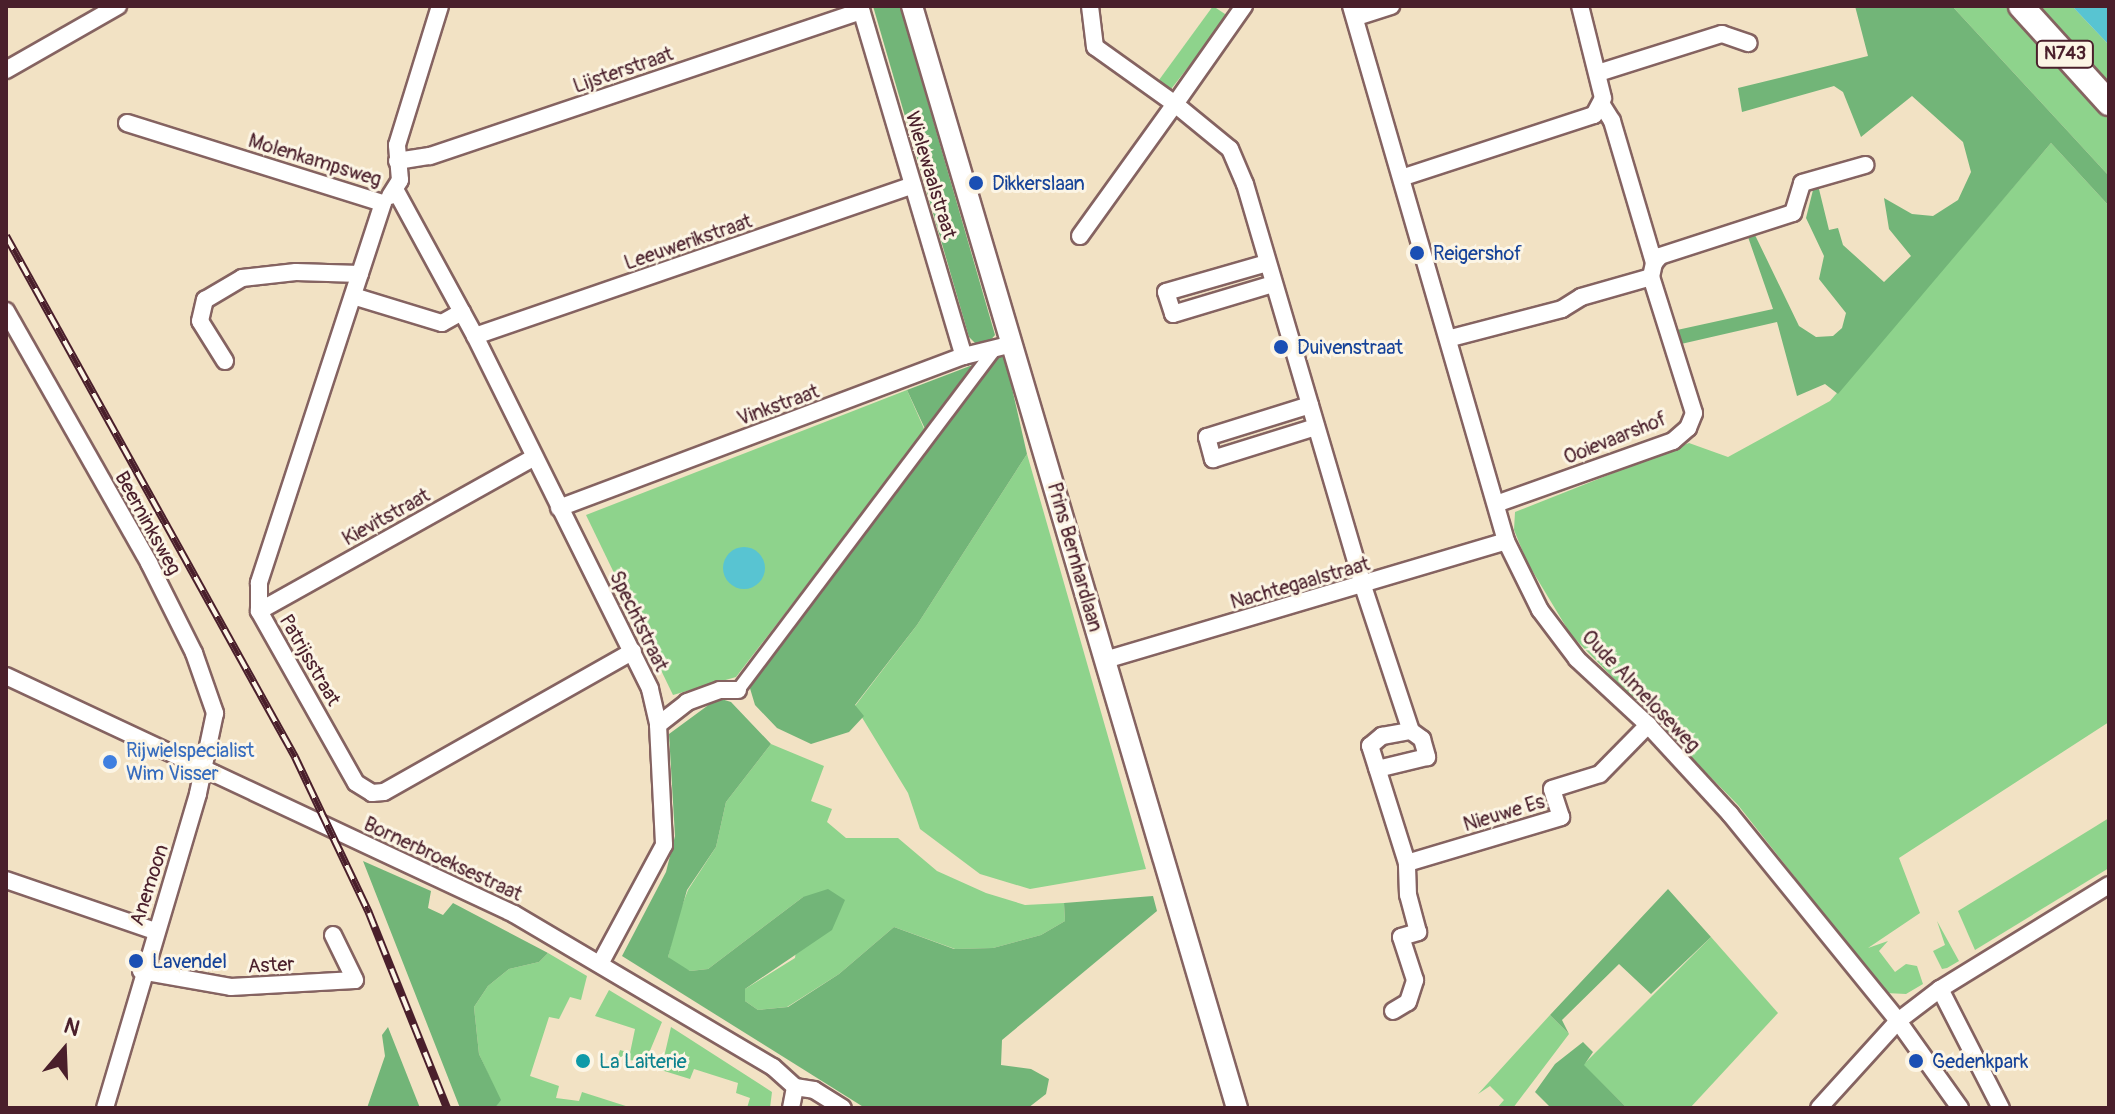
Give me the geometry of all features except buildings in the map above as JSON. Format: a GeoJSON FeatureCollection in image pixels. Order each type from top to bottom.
{"type":"FeatureCollection","features":[{"type":"Feature","properties":{"kind":"main road","name":"N743"},"geometry":{"type":"LineString","coordinates":[[2021,6],[2109,103]]}},
{"type":"Feature","properties":{"kind":"street"},"geometry":{"type":"LineString","coordinates":[[6,70],[118,6]]}},
{"type":"Feature","properties":{"kind":"street","name":"Molenkampsweg"},"geometry":{"type":"LineString","coordinates":[[127,123],[383,203],[396,191],[397,161],[440,6]]}},
{"type":"Feature","properties":{"kind":"street","name":"Prins Bernhardlaan"},"geometry":{"type":"LineString","coordinates":[[912,6],[1004,346],[1105,660],[1237,1108]]}},
{"type":"Feature","properties":{"kind":"street"},"geometry":{"type":"LineString","coordinates":[[1090,6],[1095,47],[1175,104],[1230,149],[1363,586],[1411,731],[1422,739],[1427,757],[1377,769]]}},
{"type":"Feature","properties":{"kind":"street"},"geometry":{"type":"LineString","coordinates":[[1080,236],[1244,6]]}},
{"type":"Feature","properties":{"kind":"street"},"geometry":{"type":"LineString","coordinates":[[1354,11],[1391,6]]}},
{"type":"Feature","properties":{"kind":"street"},"geometry":{"type":"LineString","coordinates":[[1580,6],[1598,73],[1602,105],[1612,121],[1652,270]]}},
{"type":"Feature","properties":{"kind":"street","name":"Lijsterstraat"},"geometry":{"type":"LineString","coordinates":[[397,161],[430,156],[861,9]]}},
{"type":"Feature","properties":{"kind":"street","name":"Wielewaalstraat"},"geometry":{"type":"LineString","coordinates":[[861,9],[964,356]]}},
{"type":"Feature","properties":{"kind":"street","name":"Oude Almeloseweg"},"geometry":{"type":"LineString","coordinates":[[1354,11],[1451,338],[1506,541],[1540,610],[1558,635],[1648,725],[1730,814],[1898,1021],[1960,1108]]}},
{"type":"Feature","properties":{"kind":"street"},"geometry":{"type":"LineString","coordinates":[[1598,73],[1722,34],[1748,43]]}},
{"type":"Feature","properties":{"kind":"street"},"geometry":{"type":"LineString","coordinates":[[1404,177],[1517,143],[1545,128],[1594,115],[1602,105]]}},
{"type":"Feature","properties":{"kind":"street"},"geometry":{"type":"LineString","coordinates":[[1451,338],[1562,309],[1581,297],[1652,270],[1660,256],[1793,213],[1802,183],[1865,165]]}},
{"type":"Feature","properties":{"kind":"street","name":"Leeuwerikstraat"},"geometry":{"type":"LineString","coordinates":[[475,336],[913,185]]}},
{"type":"Feature","properties":{"kind":"street","name":"Spechtstraat"},"geometry":{"type":"LineString","coordinates":[[396,191],[475,336],[533,458],[633,651],[658,725],[664,845],[601,962]]}},
{"type":"Feature","properties":{"kind":"street","name":"Patrijsstraat"},"geometry":{"type":"LineString","coordinates":[[383,203],[259,583],[259,611],[356,783],[372,793],[384,792],[633,651]]}},
{"type":"Feature","properties":{"kind":"street"},"geometry":{"type":"LineString","coordinates":[[1267,263],[1166,292],[1173,314],[1273,284]]}},
{"type":"Feature","properties":{"kind":"street","name":"Ooievaarshof"},"geometry":{"type":"LineString","coordinates":[[1496,504],[1673,441],[1688,428],[1694,413],[1652,270]]}},
{"type":"Feature","properties":{"kind":"street"},"geometry":{"type":"LineString","coordinates":[[225,361],[200,321],[205,300],[242,278],[296,272],[360,274]]}},
{"type":"Feature","properties":{"kind":"street"},"geometry":{"type":"LineString","coordinates":[[353,296],[442,323],[462,312]]}},
{"type":"Feature","properties":{"kind":"street","name":"Beerninksweg"},"geometry":{"type":"LineString","coordinates":[[6,311],[194,653],[215,713],[204,766]]}},
{"type":"Feature","properties":{"kind":"street"},"geometry":{"type":"LineString","coordinates":[[658,725],[687,702],[720,690],[738,690],[1004,346]]}},
{"type":"Feature","properties":{"kind":"street","name":"Vinkstraat"},"geometry":{"type":"LineString","coordinates":[[559,508],[964,356],[1004,346]]}},
{"type":"Feature","properties":{"kind":"street"},"geometry":{"type":"LineString","coordinates":[[1310,405],[1207,437],[1213,459],[1316,427]]}},
{"type":"Feature","properties":{"kind":"street","name":"Kievitstraat"},"geometry":{"type":"LineString","coordinates":[[259,611],[533,458]]}},
{"type":"Feature","properties":{"kind":"street","name":"Nachtegaalstraat"},"geometry":{"type":"LineString","coordinates":[[1105,660],[1363,586],[1506,541]]}},
{"type":"Feature","properties":{"kind":"street","name":"Bornerbroeksestraat"},"geometry":{"type":"LineString","coordinates":[[6,676],[204,766],[514,914],[601,962],[790,1077],[795,1087],[814,1090],[843,1108]]}},
{"type":"Feature","properties":{"kind":"street","name":"Nieuwe Es"},"geometry":{"type":"LineString","coordinates":[[1407,863],[1561,817],[1552,789],[1600,774],[1648,725]]}},
{"type":"Feature","properties":{"kind":"street"},"geometry":{"type":"LineString","coordinates":[[1393,1011],[1408,1002],[1415,980],[1401,937],[1418,932],[1408,895],[1407,863],[1370,746],[1374,740],[1411,731]]}},
{"type":"Feature","properties":{"kind":"street","name":"Anemoon"},"geometry":{"type":"LineString","coordinates":[[105,1108],[141,971],[204,766]]}},
{"type":"Feature","properties":{"kind":"street"},"geometry":{"type":"LineString","coordinates":[[6,880],[155,931]]}},
{"type":"Feature","properties":{"kind":"street"},"geometry":{"type":"LineString","coordinates":[[1819,1108],[1898,1021],[1940,989],[2109,885]]}},
{"type":"Feature","properties":{"kind":"street","name":"Aster"},"geometry":{"type":"LineString","coordinates":[[141,971],[231,987],[355,980],[333,935]]}},
{"type":"Feature","properties":{"kind":"street"},"geometry":{"type":"LineString","coordinates":[[1940,989],[2001,1108]]}},
{"type":"Feature","properties":{"kind":"street"},"geometry":{"type":"LineString","coordinates":[[791,1108],[795,1087]]}},
{"type":"Feature","properties":{"kind":"green space"},"geometry":{"type":"Polygon","coordinates":[[[873,6],[900,6],[995,335],[988,343],[975,343],[969,337],[873,6]]]}},
{"type":"Feature","properties":{"kind":"green space"},"geometry":{"type":"Polygon","coordinates":[[[1213,6],[1228,16],[1168,93],[1159,80],[1213,6]]]}},
{"type":"Feature","properties":{"kind":"green space"},"geometry":{"type":"Polygon","coordinates":[[[1855,6],[1952,6],[2109,176],[2109,206],[2051,143],[1838,394],[1825,384],[1797,396],[1777,322],[1681,344],[1677,330],[1773,309],[1748,237],[1755,235],[1799,326],[1816,337],[1833,336],[1842,328],[1846,313],[1819,279],[1824,256],[1806,218],[1813,190],[1818,185],[1829,230],[1838,228],[1843,245],[1884,282],[1911,256],[1889,229],[1884,198],[1912,214],[1933,216],[1958,200],[1971,172],[1963,142],[1912,96],[1861,137],[1843,92],[1834,86],[1742,112],[1738,88],[1868,56],[1855,6]]]}},
{"type":"Feature","properties":{"kind":"green space"},"geometry":{"type":"Polygon","coordinates":[[[1952,6],[2005,6],[2109,120],[2109,176],[1952,6]]]}},
{"type":"Feature","properties":{"kind":"green space"},"geometry":{"type":"Polygon","coordinates":[[[2037,6],[2072,6],[2109,45],[2109,85],[2037,6]]]}},
{"type":"Feature","properties":{"kind":"green space"},"geometry":{"type":"Polygon","coordinates":[[[2051,143],[2109,206],[2109,722],[1899,858],[1920,913],[1868,948],[1888,941],[1879,951],[1895,972],[1906,964],[1917,966],[1923,984],[1906,994],[1886,993],[1738,805],[1571,635],[1527,562],[1514,530],[1515,512],[1689,443],[1728,457],[1830,401],[2051,143]]]}},
{"type":"Feature","properties":{"kind":"green space"},"geometry":{"type":"Polygon","coordinates":[[[1004,353],[1027,454],[917,625],[855,705],[864,716],[849,732],[811,744],[777,728],[755,705],[749,685],[932,444],[907,390],[1004,353]]]}},
{"type":"Feature","properties":{"kind":"green space"},"geometry":{"type":"Polygon","coordinates":[[[907,390],[925,431],[736,677],[673,695],[586,515],[907,390]]]}},
{"type":"Feature","properties":{"kind":"green space"},"geometry":{"type":"Polygon","coordinates":[[[1027,454],[1146,869],[1030,889],[980,874],[920,829],[908,793],[855,706],[917,625],[1027,454]]]}},
{"type":"Feature","properties":{"kind":"green space"},"geometry":{"type":"Polygon","coordinates":[[[718,698],[731,702],[771,744],[726,802],[716,847],[687,890],[668,957],[690,971],[708,969],[803,897],[828,889],[845,900],[832,930],[745,989],[745,1001],[758,1010],[788,1007],[839,974],[894,927],[954,949],[993,948],[1041,935],[1065,921],[1064,903],[1153,896],[1157,911],[1002,1040],[1001,1065],[1031,1069],[1049,1079],[1046,1094],[1028,1108],[865,1108],[622,956],[666,872],[675,836],[669,734],[718,698]]]}},
{"type":"Feature","properties":{"kind":"green space"},"geometry":{"type":"Polygon","coordinates":[[[771,744],[824,766],[811,801],[832,809],[827,822],[846,838],[898,838],[937,871],[986,893],[1025,905],[1064,903],[1065,921],[1041,935],[993,948],[955,949],[894,927],[839,974],[787,1007],[758,1010],[745,1001],[745,989],[795,958],[803,897],[708,969],[690,971],[674,964],[668,957],[677,919],[688,890],[716,847],[726,802],[771,744]]]}},
{"type":"Feature","properties":{"kind":"green space"},"geometry":{"type":"Polygon","coordinates":[[[2109,818],[2109,868],[1975,950],[1958,911],[2109,818]]]}},
{"type":"Feature","properties":{"kind":"green space"},"geometry":{"type":"Polygon","coordinates":[[[363,861],[431,891],[428,908],[443,915],[453,903],[548,953],[539,962],[509,969],[488,986],[474,1007],[479,1054],[501,1100],[495,1108],[460,1108],[363,861]]]}},
{"type":"Feature","properties":{"kind":"green space"},"geometry":{"type":"Polygon","coordinates":[[[1668,889],[1711,937],[1651,994],[1619,964],[1562,1020],[1569,1034],[1550,1015],[1668,889]]]}},
{"type":"Feature","properties":{"kind":"green space"},"geometry":{"type":"Polygon","coordinates":[[[1937,921],[1959,961],[1942,969],[1933,951],[1945,945],[1937,921]]]}},
{"type":"Feature","properties":{"kind":"green space"},"geometry":{"type":"Polygon","coordinates":[[[1711,937],[1778,1013],[1690,1108],[1627,1108],[1583,1065],[1711,937]]]}},
{"type":"Feature","properties":{"kind":"green space"},"geometry":{"type":"Polygon","coordinates":[[[548,953],[587,976],[581,1000],[570,997],[559,1019],[549,1017],[530,1076],[559,1086],[556,1098],[579,1101],[582,1092],[632,1108],[495,1108],[500,1100],[479,1054],[474,1007],[488,986],[509,969],[539,962],[548,953]]]}},
{"type":"Feature","properties":{"kind":"green space"},"geometry":{"type":"Polygon","coordinates":[[[609,990],[662,1022],[644,1065],[618,1056],[620,1050],[630,1053],[635,1029],[595,1016],[609,990]]]}},
{"type":"Feature","properties":{"kind":"green space"},"geometry":{"type":"Polygon","coordinates":[[[1550,1015],[1569,1034],[1513,1108],[1497,1108],[1504,1100],[1490,1086],[1478,1094],[1550,1015]]]}},
{"type":"Feature","properties":{"kind":"green space"},"geometry":{"type":"Polygon","coordinates":[[[388,1027],[420,1108],[367,1108],[385,1056],[382,1035],[388,1027]]]}},
{"type":"Feature","properties":{"kind":"green space"},"geometry":{"type":"Polygon","coordinates":[[[671,1027],[772,1092],[770,1108],[747,1108],[750,1098],[736,1093],[738,1083],[694,1069],[690,1079],[661,1070],[671,1027]]]}},
{"type":"Feature","properties":{"kind":"green space"},"geometry":{"type":"Polygon","coordinates":[[[1583,1042],[1593,1052],[1584,1065],[1627,1108],[1551,1108],[1535,1092],[1555,1064],[1583,1042]]]}},
{"type":"Feature","properties":{"kind":"water"},"geometry":{"type":"Polygon","coordinates":[[[2072,6],[2109,6],[2109,45],[2072,6]]]}},
{"type":"Feature","properties":{"kind":"water"},"geometry":{"type":"Polygon","coordinates":[[[744,547],[759,553],[765,568],[759,583],[744,589],[729,583],[723,568],[729,553],[744,547]]]}},
{"type":"Feature","properties":{"kind":"railway"},"geometry":{"type":"LineString","coordinates":[[6,236],[295,757],[369,913],[447,1108]]}},
{"type":"Feature","properties":{"kind":"place","name":"Dikkerslaan"},"geometry":{"type":"Point","coordinates":[976,183]}},
{"type":"Feature","properties":{"kind":"place","name":"Reigershof"},"geometry":{"type":"Point","coordinates":[1417,253]}},
{"type":"Feature","properties":{"kind":"place","name":"Duivenstraat"},"geometry":{"type":"Point","coordinates":[1281,347]}},
{"type":"Feature","properties":{"kind":"place","name":"Rijwielspecialist Wim Visser"},"geometry":{"type":"Point","coordinates":[110,762]}},
{"type":"Feature","properties":{"kind":"place","name":"Lavendel"},"geometry":{"type":"Point","coordinates":[136,961]}},
{"type":"Feature","properties":{"kind":"place","name":"La Laiterie"},"geometry":{"type":"Point","coordinates":[583,1061]}},
{"type":"Feature","properties":{"kind":"place","name":"Gedenkpark"},"geometry":{"type":"Point","coordinates":[1916,1061]}}]}
